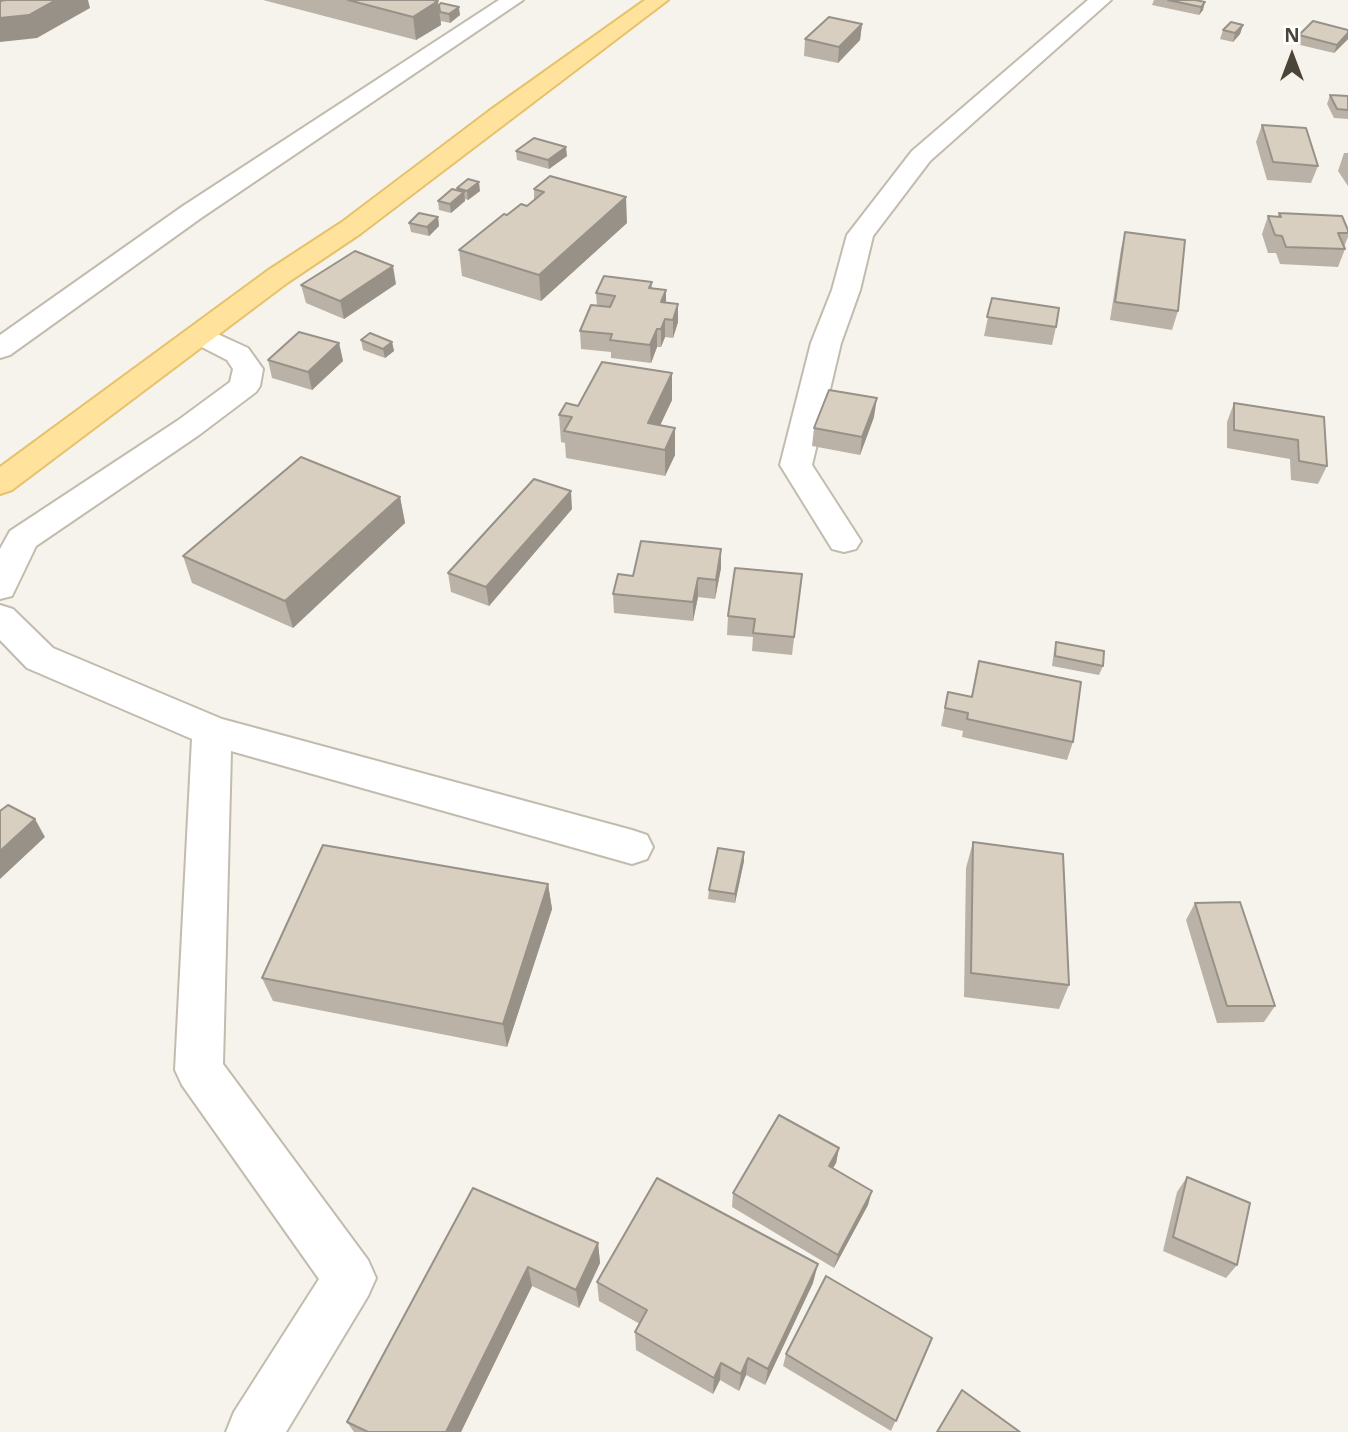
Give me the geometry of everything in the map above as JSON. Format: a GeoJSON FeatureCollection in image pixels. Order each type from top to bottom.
{"type":"FeatureCollection","features":[{"type":"Feature","properties":{"kind":"main road"},"geometry":{"type":"LineString","coordinates":[[0,483],[277,277],[351,228],[497,116],[658,0]]}},
{"type":"Feature","properties":{"kind":"street"},"geometry":{"type":"LineString","coordinates":[[0,349],[192,212],[513,0]]}},
{"type":"Feature","properties":{"kind":"street"},"geometry":{"type":"LineString","coordinates":[[844,541],[796,465],[825,343],[846,290],[860,235],[921,156],[1101,0]]}},
{"type":"Feature","properties":{"kind":"street"},"geometry":{"type":"LineString","coordinates":[[0,587],[22,540],[188,428],[244,386],[248,369],[238,354],[200,335]]}},
{"type":"Feature","properties":{"kind":"street"},"geometry":{"type":"LineString","coordinates":[[0,618],[40,657],[212,732],[632,847]]}},
{"type":"Feature","properties":{"kind":"street"},"geometry":{"type":"LineString","coordinates":[[212,732],[199,1070],[350,1278],[254,1432]]}},
{"type":"Feature","properties":{"kind":"building"},"geometry":{"type":"Polygon","coordinates":[[[56,0],[29,15],[0,18],[0,1],[56,0]]]}},
{"type":"Feature","properties":{"kind":"building"},"geometry":{"type":"Polygon","coordinates":[[[348,0],[432,0],[438,1],[413,17],[348,0]]]}},
{"type":"Feature","properties":{"kind":"building"},"geometry":{"type":"Polygon","coordinates":[[[1168,0],[1195,0],[1205,2],[1201,7],[1168,0]]]}},
{"type":"Feature","properties":{"kind":"building"},"geometry":{"type":"Polygon","coordinates":[[[441,3],[459,7],[449,14],[440,12],[441,3]]]}},
{"type":"Feature","properties":{"kind":"building"},"geometry":{"type":"Polygon","coordinates":[[[829,17],[862,24],[839,47],[805,39],[829,17]]]}},
{"type":"Feature","properties":{"kind":"building"},"geometry":{"type":"Polygon","coordinates":[[[1313,21],[1348,30],[1348,33],[1337,45],[1299,35],[1313,21]]]}},
{"type":"Feature","properties":{"kind":"building"},"geometry":{"type":"Polygon","coordinates":[[[1231,22],[1243,25],[1235,33],[1223,30],[1231,22]]]}},
{"type":"Feature","properties":{"kind":"building"},"geometry":{"type":"Polygon","coordinates":[[[1330,95],[1348,96],[1348,110],[1337,109],[1330,95]]]}},
{"type":"Feature","properties":{"kind":"building"},"geometry":{"type":"Polygon","coordinates":[[[1262,125],[1306,128],[1318,166],[1273,162],[1262,125]]]}},
{"type":"Feature","properties":{"kind":"building"},"geometry":{"type":"Polygon","coordinates":[[[534,138],[566,147],[548,160],[516,151],[534,138]]]}},
{"type":"Feature","properties":{"kind":"building"},"geometry":{"type":"Polygon","coordinates":[[[550,176],[626,197],[539,275],[459,250],[504,214],[507,215],[521,204],[527,206],[544,192],[534,189],[550,176]]]}},
{"type":"Feature","properties":{"kind":"building"},"geometry":{"type":"Polygon","coordinates":[[[468,179],[479,182],[467,191],[457,188],[468,179]]]}},
{"type":"Feature","properties":{"kind":"building"},"geometry":{"type":"Polygon","coordinates":[[[452,189],[464,192],[450,204],[438,201],[452,189]]]}},
{"type":"Feature","properties":{"kind":"building"},"geometry":{"type":"Polygon","coordinates":[[[419,213],[438,217],[427,227],[409,223],[419,213]]]}},
{"type":"Feature","properties":{"kind":"building"},"geometry":{"type":"Polygon","coordinates":[[[1279,213],[1342,216],[1348,233],[1338,233],[1345,249],[1286,247],[1282,236],[1275,235],[1268,216],[1281,217],[1279,213]]]}},
{"type":"Feature","properties":{"kind":"building"},"geometry":{"type":"Polygon","coordinates":[[[1125,232],[1185,240],[1178,311],[1115,302],[1125,232]]]}},
{"type":"Feature","properties":{"kind":"building"},"geometry":{"type":"Polygon","coordinates":[[[355,251],[393,266],[340,301],[301,285],[355,251]]]}},
{"type":"Feature","properties":{"kind":"building"},"geometry":{"type":"Polygon","coordinates":[[[604,276],[652,282],[649,288],[666,290],[661,302],[678,304],[673,320],[665,319],[650,345],[610,340],[612,334],[580,331],[591,305],[610,307],[615,296],[596,293],[604,276]]]}},
{"type":"Feature","properties":{"kind":"building"},"geometry":{"type":"Polygon","coordinates":[[[992,298],[1059,308],[1056,327],[987,317],[992,298]]]}},
{"type":"Feature","properties":{"kind":"building"},"geometry":{"type":"Polygon","coordinates":[[[299,332],[339,343],[308,372],[268,360],[299,332]]]}},
{"type":"Feature","properties":{"kind":"building"},"geometry":{"type":"Polygon","coordinates":[[[370,333],[392,342],[383,349],[361,340],[370,333]]]}},
{"type":"Feature","properties":{"kind":"building"},"geometry":{"type":"Polygon","coordinates":[[[602,362],[672,373],[648,423],[675,428],[665,450],[564,431],[572,417],[559,415],[566,403],[578,406],[602,362]]]}},
{"type":"Feature","properties":{"kind":"building"},"geometry":{"type":"Polygon","coordinates":[[[829,390],[877,398],[862,437],[814,428],[829,390]]]}},
{"type":"Feature","properties":{"kind":"building"},"geometry":{"type":"Polygon","coordinates":[[[1234,403],[1324,417],[1327,466],[1299,461],[1298,440],[1234,430],[1234,403]]]}},
{"type":"Feature","properties":{"kind":"building"},"geometry":{"type":"Polygon","coordinates":[[[301,457],[400,497],[285,601],[183,556],[301,457]]]}},
{"type":"Feature","properties":{"kind":"building"},"geometry":{"type":"Polygon","coordinates":[[[534,479],[571,491],[486,587],[448,573],[534,479]]]}},
{"type":"Feature","properties":{"kind":"building"},"geometry":{"type":"Polygon","coordinates":[[[641,541],[721,549],[716,580],[698,578],[693,602],[613,594],[618,574],[633,576],[641,541]]]}},
{"type":"Feature","properties":{"kind":"building"},"geometry":{"type":"Polygon","coordinates":[[[735,568],[802,574],[794,637],[753,633],[755,619],[728,616],[735,568]]]}},
{"type":"Feature","properties":{"kind":"building"},"geometry":{"type":"Polygon","coordinates":[[[1056,642],[1104,651],[1103,666],[1055,656],[1056,642]]]}},
{"type":"Feature","properties":{"kind":"building"},"geometry":{"type":"Polygon","coordinates":[[[979,661],[1081,682],[1073,742],[967,719],[968,713],[945,708],[948,692],[972,697],[979,661]]]}},
{"type":"Feature","properties":{"kind":"building"},"geometry":{"type":"Polygon","coordinates":[[[8,805],[35,819],[0,851],[0,811],[8,805]]]}},
{"type":"Feature","properties":{"kind":"building"},"geometry":{"type":"Polygon","coordinates":[[[973,842],[1063,854],[1069,985],[971,973],[973,842]]]}},
{"type":"Feature","properties":{"kind":"building"},"geometry":{"type":"Polygon","coordinates":[[[323,845],[548,884],[503,1024],[262,978],[323,845]]]}},
{"type":"Feature","properties":{"kind":"building"},"geometry":{"type":"Polygon","coordinates":[[[718,848],[744,852],[735,894],[709,890],[718,848]]]}},
{"type":"Feature","properties":{"kind":"building"},"geometry":{"type":"Polygon","coordinates":[[[1240,902],[1275,1006],[1227,1006],[1195,903],[1240,902]]]}},
{"type":"Feature","properties":{"kind":"building"},"geometry":{"type":"Polygon","coordinates":[[[779,1115],[839,1148],[829,1166],[872,1191],[838,1255],[733,1193],[779,1115]]]}},
{"type":"Feature","properties":{"kind":"building"},"geometry":{"type":"Polygon","coordinates":[[[1187,1177],[1250,1203],[1237,1265],[1173,1237],[1187,1177]]]}},
{"type":"Feature","properties":{"kind":"building"},"geometry":{"type":"Polygon","coordinates":[[[657,1178],[818,1264],[768,1369],[748,1358],[741,1374],[721,1363],[714,1378],[635,1332],[647,1310],[597,1282],[657,1178]]]}},
{"type":"Feature","properties":{"kind":"building"},"geometry":{"type":"Polygon","coordinates":[[[473,1188],[598,1243],[576,1290],[528,1267],[446,1432],[368,1432],[347,1422],[473,1188]]]}},
{"type":"Feature","properties":{"kind":"building"},"geometry":{"type":"Polygon","coordinates":[[[826,1276],[932,1338],[896,1421],[786,1354],[826,1276]]]}},
{"type":"Feature","properties":{"kind":"building"},"geometry":{"type":"Polygon","coordinates":[[[962,1390],[1020,1432],[937,1432],[962,1390]]]}}]}
